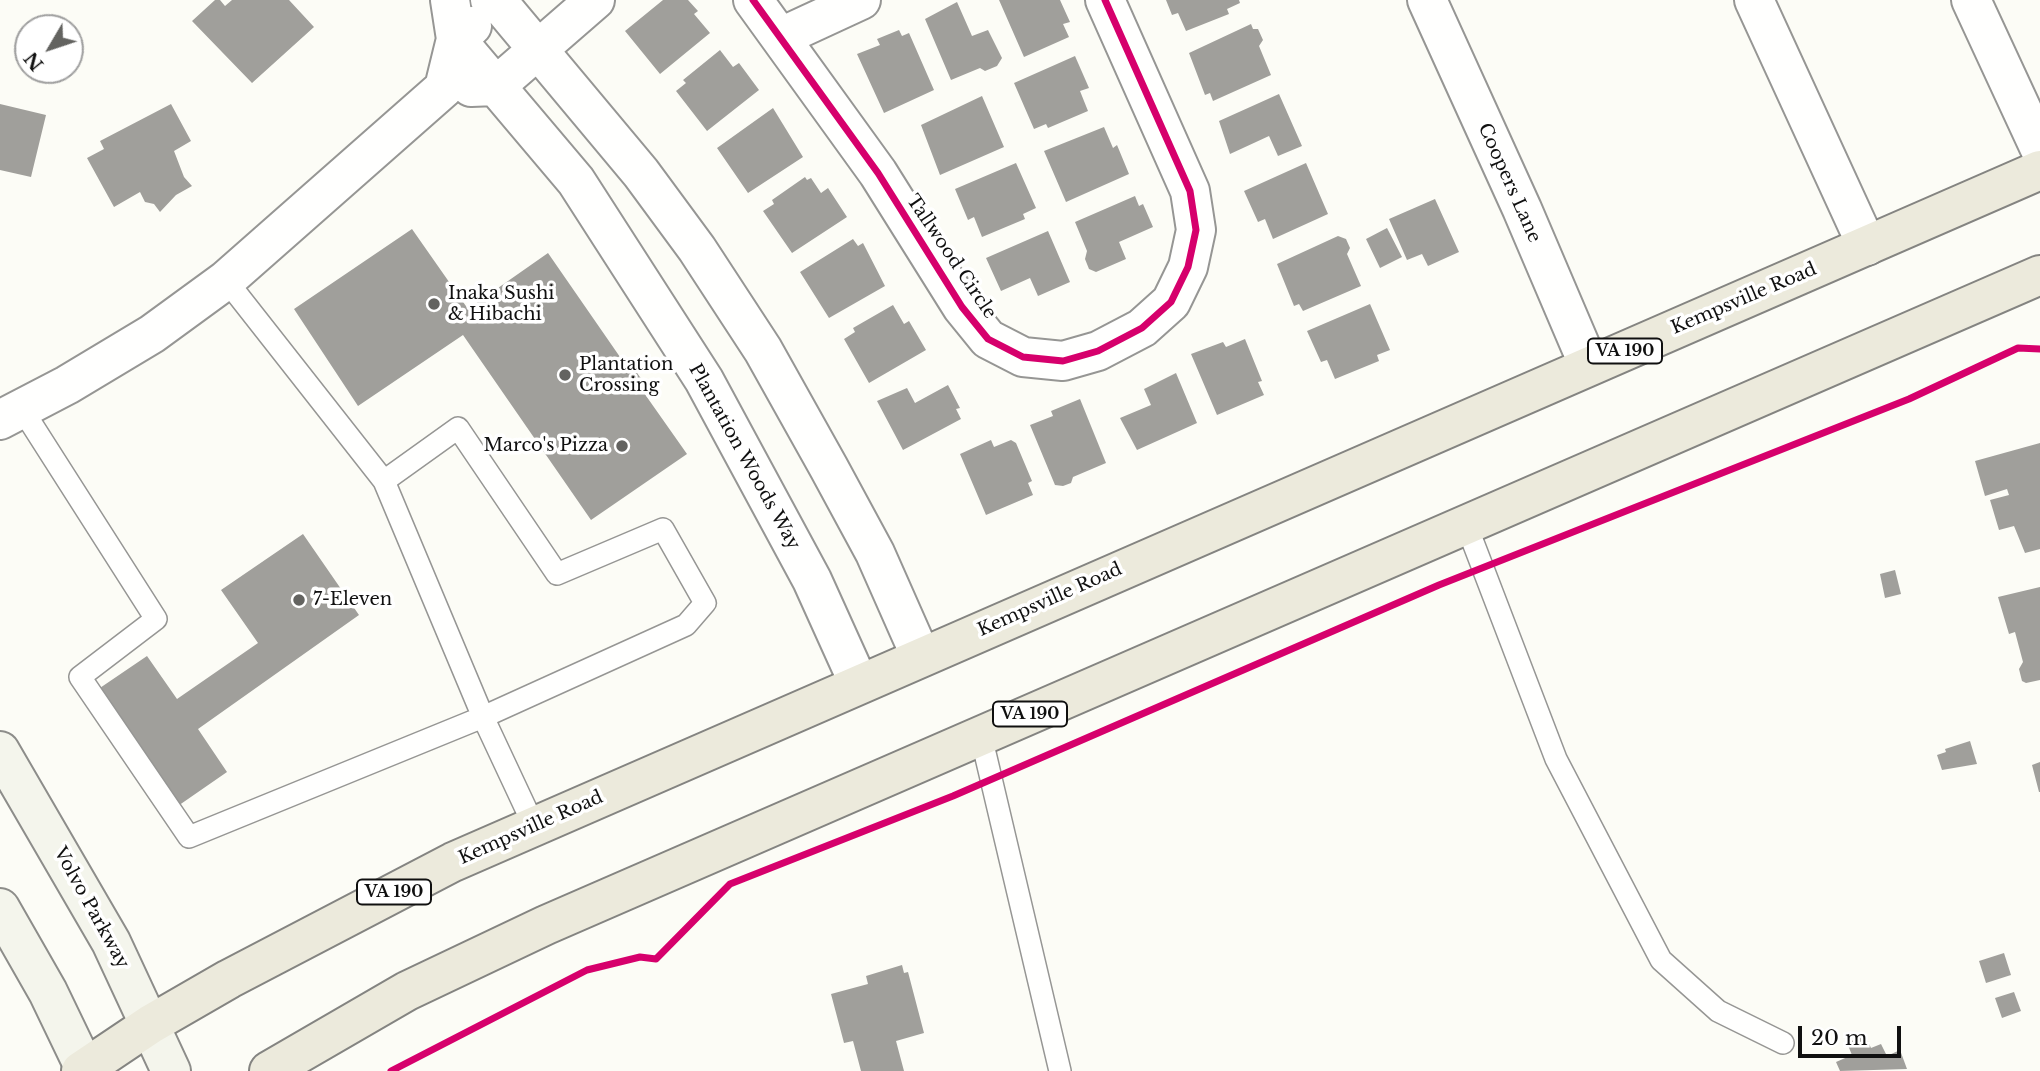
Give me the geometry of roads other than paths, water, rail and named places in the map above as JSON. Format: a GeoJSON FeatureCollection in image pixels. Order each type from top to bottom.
{"type":"FeatureCollection","features":[{"type":"Feature","properties":{"kind":"main road","name":"Kempsville Road"},"geometry":{"type":"LineString","coordinates":[[84,1070],[151,1024],[338,920],[534,826],[2040,170]]}},
{"type":"Feature","properties":{"kind":"main road","name":"VA 190"},"geometry":{"type":"LineString","coordinates":[[269,1071],[333,1032],[462,964],[2040,275]]}},
{"type":"Feature","properties":{"kind":"main road","name":"Volvo Parkway"},"geometry":{"type":"LineString","coordinates":[[0,751],[111,942],[171,1071]]}},
{"type":"Feature","properties":{"kind":"main road"},"geometry":{"type":"LineString","coordinates":[[0,908],[48,992],[84,1070]]}},
{"type":"Feature","properties":{"kind":"street"},"geometry":{"type":"LineString","coordinates":[[11,415],[152,334],[226,280],[444,88],[456,39],[450,0]]}},
{"type":"Feature","properties":{"kind":"street"},"geometry":{"type":"LineString","coordinates":[[444,88],[496,86],[596,0]]}},
{"type":"Feature","properties":{"kind":"street","name":"Tallwood Circle"},"geometry":{"type":"LineString","coordinates":[[753,0],[878,173],[962,307],[988,339],[1023,357],[1063,361],[1098,351],[1142,328],[1171,302],[1188,267],[1196,230],[1190,191],[1105,0]]}},
{"type":"Feature","properties":{"kind":"street"},"geometry":{"type":"LineString","coordinates":[[781,37],[861,0]]}},
{"type":"Feature","properties":{"kind":"street","name":"Coopers Lane"},"geometry":{"type":"LineString","coordinates":[[1427,0],[1522,209],[1589,366]]}},
{"type":"Feature","properties":{"kind":"street"},"geometry":{"type":"LineString","coordinates":[[1754,0],[1867,246]]}},
{"type":"Feature","properties":{"kind":"street"},"geometry":{"type":"LineString","coordinates":[[1971,0],[2040,149]]}},
{"type":"Feature","properties":{"kind":"street"},"geometry":{"type":"LineString","coordinates":[[456,39],[497,1],[641,173],[697,249],[763,350],[874,553],[921,657]]}},
{"type":"Feature","properties":{"kind":"street","name":"Plantation Woods Way"},"geometry":{"type":"LineString","coordinates":[[456,39],[576,181],[704,380],[812,580],[859,684]]}},
{"type":"Feature","properties":{"kind":"lane"},"geometry":{"type":"LineString","coordinates":[[226,280],[384,481],[483,717],[534,826]]}},
{"type":"Feature","properties":{"kind":"lane"},"geometry":{"type":"LineString","coordinates":[[11,415],[156,619],[80,677],[189,837],[483,717],[686,625],[705,603],[663,529],[556,574],[458,428],[384,481]]}},
{"type":"Feature","properties":{"kind":"lane"},"geometry":{"type":"LineString","coordinates":[[1466,524],[1556,759],[1661,960],[1718,1011],[1783,1043]]}},
{"type":"Feature","properties":{"kind":"lane"},"geometry":{"type":"LineString","coordinates":[[981,736],[1060,1071]]}},
{"type":"Feature","properties":{"kind":"place","name":"Inaka Sushi & Hibachi"},"geometry":{"type":"Point","coordinates":[434,304]}},
{"type":"Feature","properties":{"kind":"place","name":"Plantation Crossing"},"geometry":{"type":"Point","coordinates":[565,375]}},
{"type":"Feature","properties":{"kind":"place","name":"Marco's Pizza"},"geometry":{"type":"Point","coordinates":[622,446]}},
{"type":"Feature","properties":{"kind":"place","name":"7-Eleven"},"geometry":{"type":"Point","coordinates":[299,600]}}]}
